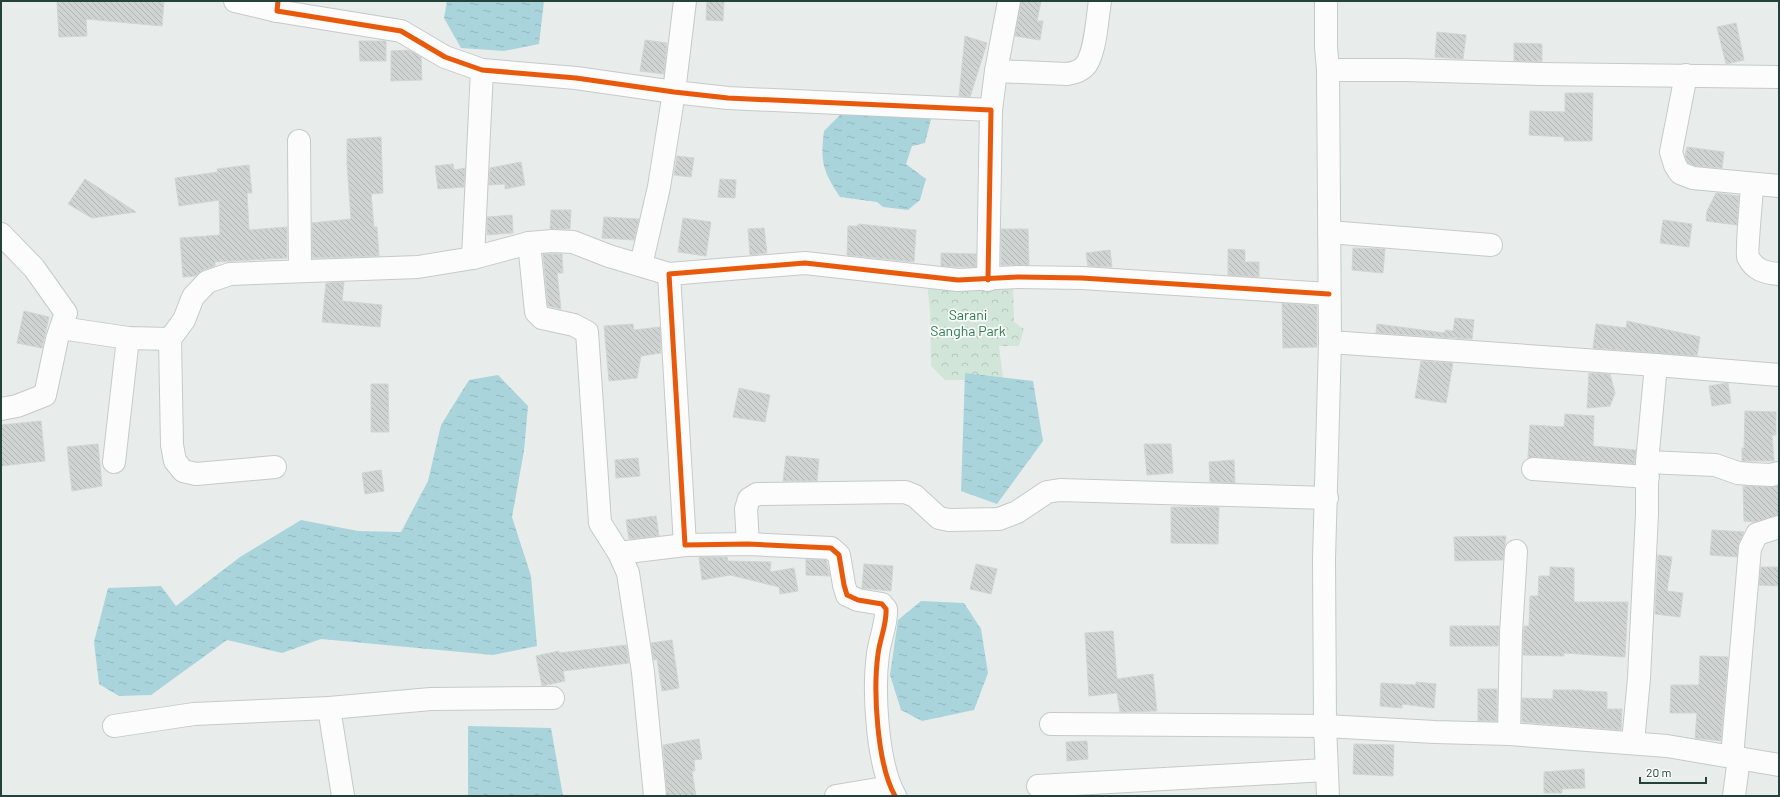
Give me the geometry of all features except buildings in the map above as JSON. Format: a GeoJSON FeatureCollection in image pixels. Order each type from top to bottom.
{"type":"FeatureCollection","features":[{"type":"Feature","properties":{"kind":"street"},"geometry":{"type":"LineString","coordinates":[[236,1],[277,6],[400,31],[444,57],[482,70],[576,78],[728,98],[991,110]]}},
{"type":"Feature","properties":{"kind":"street"},"geometry":{"type":"LineString","coordinates":[[641,266],[659,187],[674,92],[685,1]]}},
{"type":"Feature","properties":{"kind":"street"},"geometry":{"type":"LineString","coordinates":[[988,280],[991,110],[996,72],[1009,1]]}},
{"type":"Feature","properties":{"kind":"street"},"geometry":{"type":"LineString","coordinates":[[996,72],[1068,74],[1078,72],[1086,64],[1093,48],[1100,1]]}},
{"type":"Feature","properties":{"kind":"street"},"geometry":{"type":"LineString","coordinates":[[1326,1],[1330,232],[1330,342],[1327,498],[1324,559],[1325,726],[1328,796]]}},
{"type":"Feature","properties":{"kind":"street"},"geometry":{"type":"LineString","coordinates":[[473,258],[482,70]]}},
{"type":"Feature","properties":{"kind":"street"},"geometry":{"type":"LineString","coordinates":[[1328,70],[1779,77]]}},
{"type":"Feature","properties":{"kind":"street"},"geometry":{"type":"LineString","coordinates":[[1686,75],[1671,152],[1675,165],[1680,173],[1693,178],[1779,186]]}},
{"type":"Feature","properties":{"kind":"street"},"geometry":{"type":"LineString","coordinates":[[299,141],[300,271]]}},
{"type":"Feature","properties":{"kind":"street"},"geometry":{"type":"LineString","coordinates":[[1752,184],[1747,255],[1756,268],[1770,273],[1779,274]]}},
{"type":"Feature","properties":{"kind":"street"},"geometry":{"type":"LineString","coordinates":[[1330,232],[1492,245]]}},
{"type":"Feature","properties":{"kind":"street"},"geometry":{"type":"LineString","coordinates":[[1,234],[34,268],[66,313],[45,395],[17,406],[1,409]]}},
{"type":"Feature","properties":{"kind":"street"},"geometry":{"type":"LineString","coordinates":[[275,468],[196,474],[183,472],[175,460],[172,445],[170,339],[184,320],[193,297],[207,282],[230,274],[418,267],[473,258],[529,243],[552,241],[573,242],[609,256],[669,274],[805,263],[958,280],[988,280],[1018,277],[1082,278],[1330,294]]}},
{"type":"Feature","properties":{"kind":"street"},"geometry":{"type":"LineString","coordinates":[[529,243],[536,312],[542,318],[574,325],[587,332],[600,523],[619,553],[628,572],[643,672],[655,796]]}},
{"type":"Feature","properties":{"kind":"street"},"geometry":{"type":"LineString","coordinates":[[669,274],[685,545]]}},
{"type":"Feature","properties":{"kind":"street"},"geometry":{"type":"LineString","coordinates":[[61,328],[128,338],[170,339]]}},
{"type":"Feature","properties":{"kind":"street"},"geometry":{"type":"LineString","coordinates":[[114,462],[128,338]]}},
{"type":"Feature","properties":{"kind":"street"},"geometry":{"type":"LineString","coordinates":[[1330,342],[1779,375]]}},
{"type":"Feature","properties":{"kind":"street"},"geometry":{"type":"LineString","coordinates":[[1633,742],[1639,678],[1647,469],[1656,365]]}},
{"type":"Feature","properties":{"kind":"street"},"geometry":{"type":"LineString","coordinates":[[1533,469],[1647,469],[1715,465],[1738,472],[1751,474],[1771,475],[1779,473]]}},
{"type":"Feature","properties":{"kind":"street"},"geometry":{"type":"LineString","coordinates":[[748,544],[746,509],[749,499],[757,494],[905,492],[915,496],[939,518],[950,520],[999,519],[1017,512],[1047,492],[1060,490],[1327,498]]}},
{"type":"Feature","properties":{"kind":"street"},"geometry":{"type":"LineString","coordinates":[[1734,796],[1750,548],[1757,534],[1779,527]]}},
{"type":"Feature","properties":{"kind":"street"},"geometry":{"type":"LineString","coordinates":[[619,553],[685,545],[748,544],[831,548],[840,555],[844,585],[848,594],[858,600],[882,604],[886,608],[885,627],[878,653],[876,692],[882,754],[893,792],[836,796]]}},
{"type":"Feature","properties":{"kind":"street"},"geometry":{"type":"LineString","coordinates":[[1509,734],[1511,633],[1516,551]]}},
{"type":"Feature","properties":{"kind":"street"},"geometry":{"type":"LineString","coordinates":[[114,726],[194,714],[329,708],[431,698],[553,698]]}},
{"type":"Feature","properties":{"kind":"street"},"geometry":{"type":"LineString","coordinates":[[329,708],[343,796]]}},
{"type":"Feature","properties":{"kind":"street"},"geometry":{"type":"LineString","coordinates":[[1051,724],[1325,726],[1435,732],[1509,734],[1633,742],[1667,746],[1779,765]]}},
{"type":"Feature","properties":{"kind":"street"},"geometry":{"type":"LineString","coordinates":[[1038,786],[1326,770]]}},
{"type":"Feature","properties":{"kind":"green space","name":"Sarani Sangha Park"},"geometry":{"type":"Polygon","coordinates":[[[927,282],[1013,284],[1014,322],[1024,329],[1019,346],[999,346],[1003,378],[992,380],[945,380],[931,366],[930,312],[927,282]]]}},
{"type":"Feature","properties":{"kind":"water"},"geometry":{"type":"Polygon","coordinates":[[[447,1],[544,1],[539,44],[504,51],[461,48],[444,18],[447,1]]]}},
{"type":"Feature","properties":{"kind":"water"},"geometry":{"type":"Polygon","coordinates":[[[841,114],[912,114],[931,119],[925,143],[912,146],[906,164],[926,179],[920,200],[908,210],[883,207],[877,202],[840,197],[826,173],[822,151],[824,131],[841,114]]]}},
{"type":"Feature","properties":{"kind":"water"},"geometry":{"type":"Polygon","coordinates":[[[965,373],[1033,381],[1043,441],[997,504],[961,491],[965,373]]]}},
{"type":"Feature","properties":{"kind":"water"},"geometry":{"type":"Polygon","coordinates":[[[498,375],[528,406],[524,451],[512,517],[531,576],[537,646],[493,655],[321,639],[282,653],[227,640],[151,695],[119,696],[99,684],[94,642],[108,588],[161,586],[176,606],[240,557],[301,520],[358,531],[401,532],[428,481],[441,425],[469,380],[498,375]]]}},
{"type":"Feature","properties":{"kind":"water"},"geometry":{"type":"Polygon","coordinates":[[[921,601],[964,603],[981,629],[988,673],[974,710],[922,721],[901,710],[890,675],[898,620],[921,601]]]}},
{"type":"Feature","properties":{"kind":"water"},"geometry":{"type":"Polygon","coordinates":[[[468,726],[551,728],[563,796],[468,796],[468,726]]]}},
{"type":"Feature","properties":{"kind":"cycle path"},"geometry":{"type":"LineString","coordinates":[[278,1],[277,11],[401,31],[445,57],[482,70],[576,78],[728,98],[991,110],[988,280]]}},
{"type":"Feature","properties":{"kind":"cycle path"},"geometry":{"type":"LineString","coordinates":[[895,796],[884,766],[880,747],[876,707],[878,654],[886,615],[886,609],[882,604],[858,600],[847,595],[839,555],[831,548],[748,544],[685,545],[669,274],[805,263],[958,280],[1018,277],[1082,278],[1329,294]]}}]}
